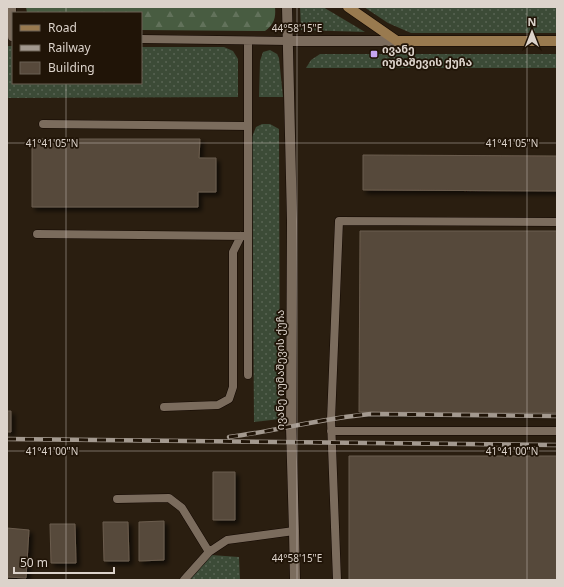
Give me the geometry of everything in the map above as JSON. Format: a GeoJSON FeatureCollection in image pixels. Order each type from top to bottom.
{"type":"FeatureCollection","features":[{"type":"Feature","properties":{"kind":"street","name":"ივანე იუმაშევის ქუჩა"},"geometry":{"type":"LineString","coordinates":[[287,7],[292,221],[291,442],[295,580]]}},
{"type":"Feature","properties":{"kind":"street"},"geometry":{"type":"LineString","coordinates":[[348,7],[397,41]]}},
{"type":"Feature","properties":{"kind":"street"},"geometry":{"type":"LineString","coordinates":[[288,40],[557,41]]}},
{"type":"Feature","properties":{"kind":"lane"},"geometry":{"type":"LineString","coordinates":[[11,37],[12,7]]}},
{"type":"Feature","properties":{"kind":"lane"},"geometry":{"type":"LineString","coordinates":[[142,40],[288,40]]}},
{"type":"Feature","properties":{"kind":"lane"},"geometry":{"type":"LineString","coordinates":[[248,41],[248,126],[244,236],[248,375]]}},
{"type":"Feature","properties":{"kind":"lane"},"geometry":{"type":"LineString","coordinates":[[43,124],[248,126]]}},
{"type":"Feature","properties":{"kind":"lane"},"geometry":{"type":"LineString","coordinates":[[337,580],[331,431],[339,221],[557,222]]}},
{"type":"Feature","properties":{"kind":"lane"},"geometry":{"type":"LineString","coordinates":[[38,234],[244,236]]}},
{"type":"Feature","properties":{"kind":"lane"},"geometry":{"type":"LineString","coordinates":[[164,407],[218,405],[229,399],[233,387],[233,252],[244,236]]}},
{"type":"Feature","properties":{"kind":"lane"},"geometry":{"type":"LineString","coordinates":[[331,431],[557,431]]}},
{"type":"Feature","properties":{"kind":"lane"},"geometry":{"type":"LineString","coordinates":[[117,498],[169,498],[182,508],[209,552]]}},
{"type":"Feature","properties":{"kind":"lane"},"geometry":{"type":"LineString","coordinates":[[184,580],[209,552],[227,540],[294,531]]}},
{"type":"Feature","properties":{"kind":"green space"},"geometry":{"type":"Polygon","coordinates":[[[26,7],[275,7],[275,18],[265,31],[142,30],[142,12],[27,12],[26,7]]]}},
{"type":"Feature","properties":{"kind":"green space"},"geometry":{"type":"Polygon","coordinates":[[[300,7],[323,7],[365,32],[301,30],[300,7]]]}},
{"type":"Feature","properties":{"kind":"green space"},"geometry":{"type":"Polygon","coordinates":[[[364,7],[557,7],[557,33],[411,33],[388,23],[364,7]]]}},
{"type":"Feature","properties":{"kind":"green space"},"geometry":{"type":"Polygon","coordinates":[[[7,46],[12,46],[12,84],[142,84],[142,47],[224,47],[233,51],[238,59],[238,97],[7,98],[7,46]]]}},
{"type":"Feature","properties":{"kind":"green space"},"geometry":{"type":"Polygon","coordinates":[[[270,50],[277,54],[279,58],[283,97],[259,97],[260,61],[263,52],[270,50]]]}},
{"type":"Feature","properties":{"kind":"green space"},"geometry":{"type":"Polygon","coordinates":[[[320,54],[557,54],[557,68],[306,68],[311,60],[320,54]]]}},
{"type":"Feature","properties":{"kind":"green space"},"geometry":{"type":"Polygon","coordinates":[[[262,124],[270,124],[279,129],[280,419],[254,422],[252,137],[256,127],[262,124]]]}},
{"type":"Feature","properties":{"kind":"green space"},"geometry":{"type":"Polygon","coordinates":[[[211,555],[239,557],[240,580],[188,580],[211,555]]]}},
{"type":"Feature","properties":{"kind":"building"},"geometry":{"type":"Polygon","coordinates":[[[32,139],[200,139],[199,158],[216,158],[216,192],[198,192],[198,207],[32,207],[32,139]]]}},
{"type":"Feature","properties":{"kind":"building"},"geometry":{"type":"Polygon","coordinates":[[[363,155],[557,156],[557,191],[363,190],[363,155]]]}},
{"type":"Feature","properties":{"kind":"building"},"geometry":{"type":"Polygon","coordinates":[[[360,231],[557,231],[557,413],[359,412],[360,231]]]}},
{"type":"Feature","properties":{"kind":"building"},"geometry":{"type":"Polygon","coordinates":[[[7,411],[11,411],[11,432],[7,432],[7,411]]]}},
{"type":"Feature","properties":{"kind":"building"},"geometry":{"type":"Polygon","coordinates":[[[349,456],[557,456],[557,580],[349,580],[349,456]]]}},
{"type":"Feature","properties":{"kind":"building"},"geometry":{"type":"Polygon","coordinates":[[[213,472],[235,472],[235,520],[213,520],[213,472]]]}},
{"type":"Feature","properties":{"kind":"building"},"geometry":{"type":"Polygon","coordinates":[[[164,521],[164,560],[139,561],[139,522],[164,521]]]}},
{"type":"Feature","properties":{"kind":"building"},"geometry":{"type":"Polygon","coordinates":[[[103,522],[128,522],[129,561],[104,561],[103,522]]]}},
{"type":"Feature","properties":{"kind":"building"},"geometry":{"type":"Polygon","coordinates":[[[50,524],[75,524],[76,563],[51,563],[50,524]]]}},
{"type":"Feature","properties":{"kind":"building"},"geometry":{"type":"Polygon","coordinates":[[[7,528],[29,530],[26,578],[7,577],[7,528]]]}},
{"type":"Feature","properties":{"kind":"railway"},"geometry":{"type":"LineString","coordinates":[[229,437],[335,418],[371,414],[557,416]]}},
{"type":"Feature","properties":{"kind":"railway"},"geometry":{"type":"LineString","coordinates":[[7,439],[557,445]]}},
{"type":"Feature","properties":{"kind":"place","name":"ივანე იუმაშევის ქუჩა"},"geometry":{"type":"Point","coordinates":[374,54]}}]}
